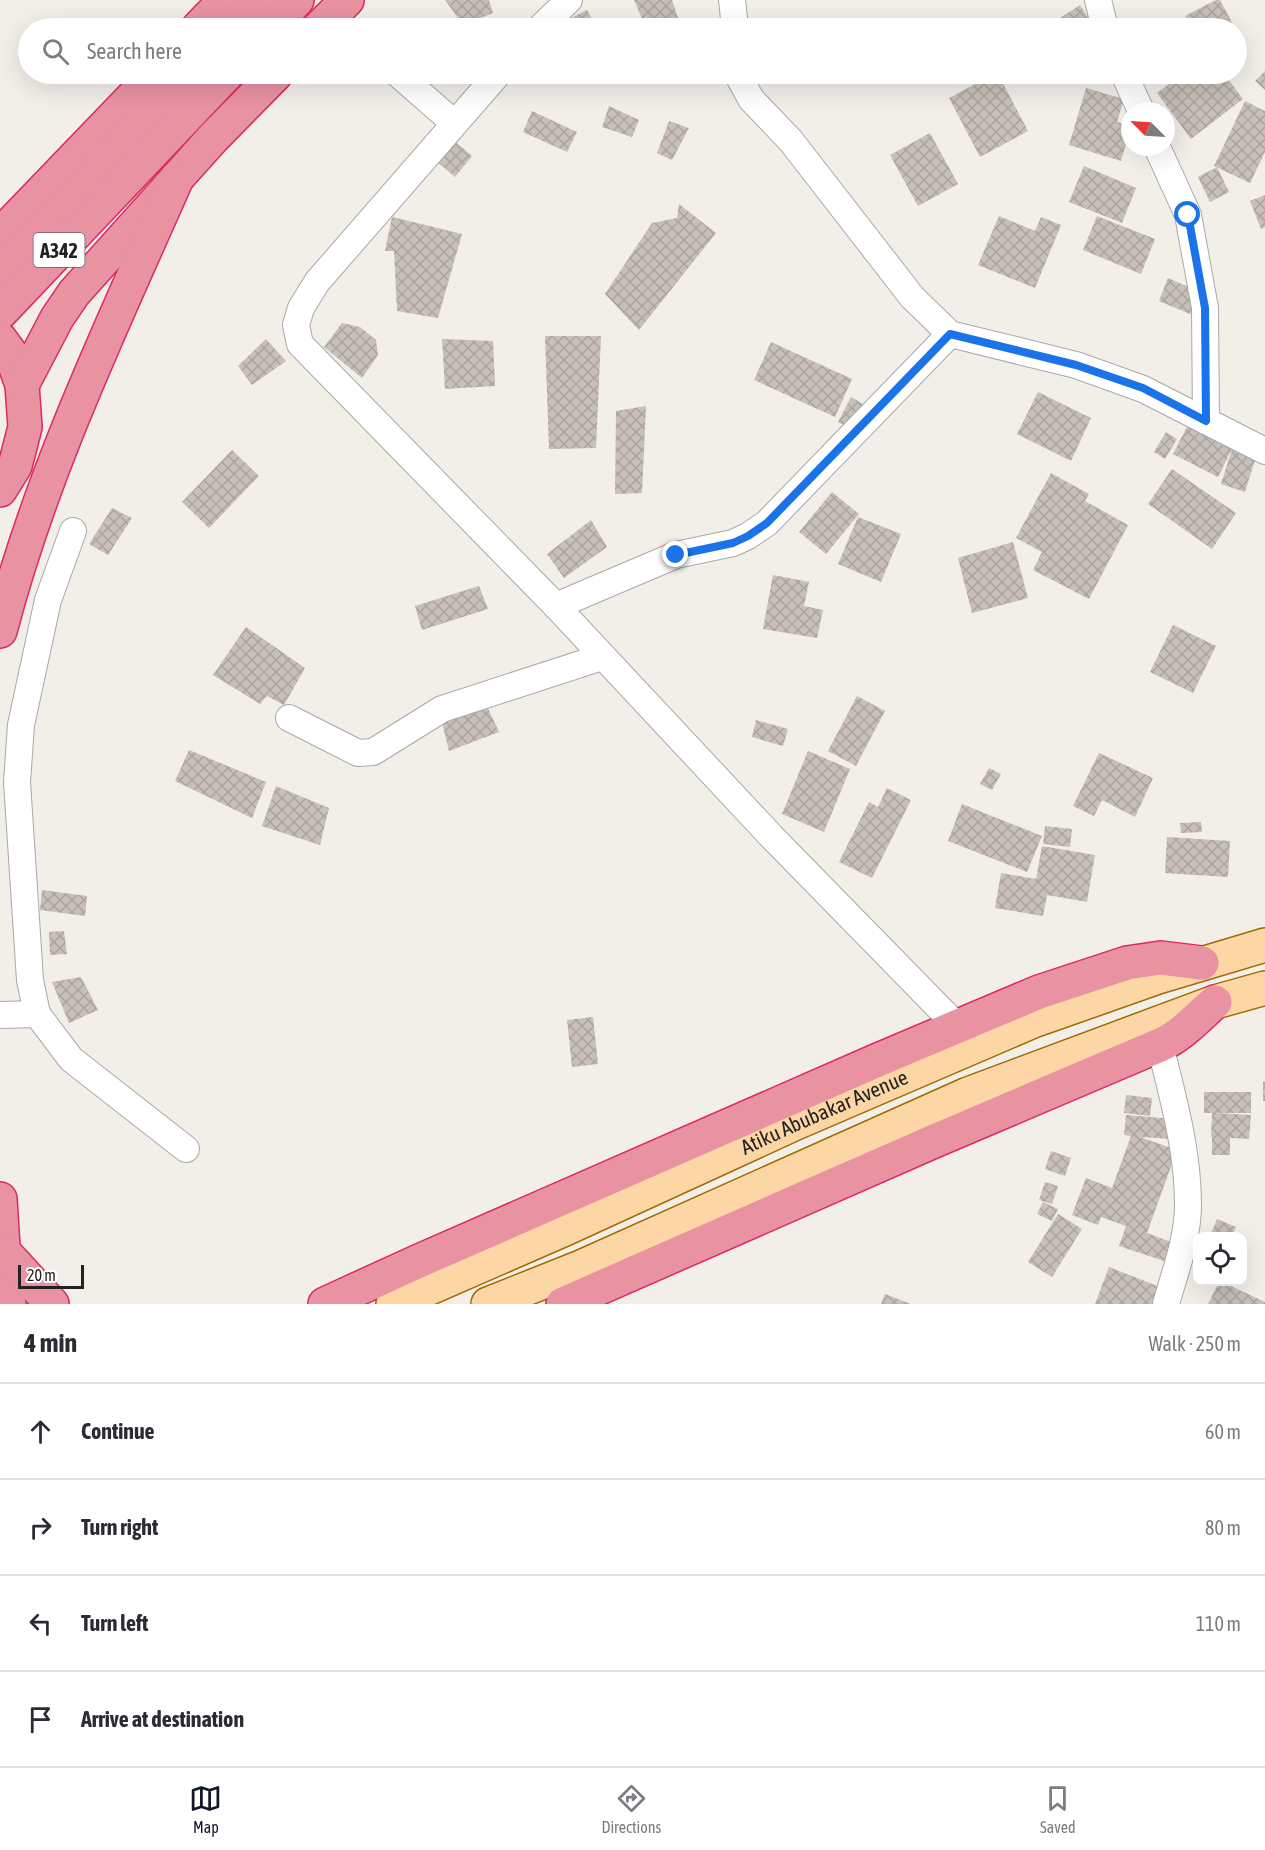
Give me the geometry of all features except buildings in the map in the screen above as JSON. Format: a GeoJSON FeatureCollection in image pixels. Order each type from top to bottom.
{"type":"FeatureCollection","features":[{"type":"Feature","properties":{"kind":"highway"},"geometry":{"type":"LineString","coordinates":[[208,18],[225,0]]}},
{"type":"Feature","properties":{"kind":"highway"},"geometry":{"type":"LineString","coordinates":[[240,18],[257,0]]}},
{"type":"Feature","properties":{"kind":"highway"},"geometry":{"type":"LineString","coordinates":[[280,18],[297,0]]}},
{"type":"Feature","properties":{"kind":"highway"},"geometry":{"type":"LineString","coordinates":[[0,235],[145,84]]}},
{"type":"Feature","properties":{"kind":"highway","name":"A342"},"geometry":{"type":"LineString","coordinates":[[0,313],[180,84]]}},
{"type":"Feature","properties":{"kind":"highway","name":"A342"},"geometry":{"type":"LineString","coordinates":[[0,273],[215,84]]}},
{"type":"Feature","properties":{"kind":"highway"},"geometry":{"type":"LineString","coordinates":[[22,385],[57,318],[74,293],[213,138],[266,84]]}},
{"type":"Feature","properties":{"kind":"highway"},"geometry":{"type":"LineString","coordinates":[[0,631],[24,547],[79,400],[177,178]]}},
{"type":"Feature","properties":{"kind":"highway"},"geometry":{"type":"LineString","coordinates":[[0,339],[11,354],[22,385],[25,426],[15,466],[0,490]]}},
{"type":"Feature","properties":{"kind":"highway"},"geometry":{"type":"LineString","coordinates":[[325,1304],[430,1256],[1039,992],[1127,963],[1161,958],[1202,963]]}},
{"type":"Feature","properties":{"kind":"highway"},"geometry":{"type":"LineString","coordinates":[[563,1304],[1167,1042],[1215,1002]]}},
{"type":"Feature","properties":{"kind":"highway"},"geometry":{"type":"LineString","coordinates":[[0,1199],[6,1294],[9,1304]]}},
{"type":"Feature","properties":{"kind":"highway"},"geometry":{"type":"LineString","coordinates":[[4,1252],[52,1304]]}},
{"type":"Feature","properties":{"kind":"main road","name":"Atiku Abubakar Avenue"},"geometry":{"type":"LineString","coordinates":[[393,1304],[565,1229],[798,1122],[1034,1021],[1119,990],[1265,945]]}},
{"type":"Feature","properties":{"kind":"main road","name":"Atiku Abubakar Avenue"},"geometry":{"type":"LineString","coordinates":[[488,1304],[581,1267],[968,1094],[1215,1002],[1265,988]]}},
{"type":"Feature","properties":{"kind":"street"},"geometry":{"type":"LineString","coordinates":[[550,18],[569,0]]}},
{"type":"Feature","properties":{"kind":"street"},"geometry":{"type":"LineString","coordinates":[[732,0],[734,18]]}},
{"type":"Feature","properties":{"kind":"street"},"geometry":{"type":"LineString","coordinates":[[1098,0],[1102,18]]}},
{"type":"Feature","properties":{"kind":"street"},"geometry":{"type":"LineString","coordinates":[[409,84],[454,123]]}},
{"type":"Feature","properties":{"kind":"street"},"geometry":{"type":"LineString","coordinates":[[489,84],[317,282],[301,308],[296,325],[300,344],[556,606],[772,837],[957,1026]]}},
{"type":"Feature","properties":{"kind":"street"},"geometry":{"type":"LineString","coordinates":[[743,84],[751,99],[791,141],[912,297],[950,334],[1076,365],[1143,388],[1265,451]]}},
{"type":"Feature","properties":{"kind":"street"},"geometry":{"type":"LineString","coordinates":[[1129,84],[1137,102]]}},
{"type":"Feature","properties":{"kind":"street"},"geometry":{"type":"LineString","coordinates":[[1161,156],[1188,215],[1205,308],[1206,421]]}},
{"type":"Feature","properties":{"kind":"street"},"geometry":{"type":"LineString","coordinates":[[556,606],[676,555],[733,543],[767,523],[950,334]]}},
{"type":"Feature","properties":{"kind":"street"},"geometry":{"type":"LineString","coordinates":[[73,531],[48,600],[21,726],[17,782],[30,981],[37,1014],[71,1059],[186,1149]]}},
{"type":"Feature","properties":{"kind":"street"},"geometry":{"type":"LineString","coordinates":[[289,718],[358,753],[373,752],[442,709],[602,657]]}},
{"type":"Feature","properties":{"kind":"street"},"geometry":{"type":"LineString","coordinates":[[0,1015],[37,1014]]}},
{"type":"Feature","properties":{"kind":"street"},"geometry":{"type":"LineString","coordinates":[[1160,1045],[1182,1134],[1188,1206],[1184,1243],[1166,1304]]}},
{"type":"Feature","properties":{"kind":"route"},"geometry":{"type":"LineString","coordinates":[[676,555],[733,543],[767,523],[950,334],[1076,365],[1143,388],[1206,421],[1205,308],[1188,215]]}}]}
